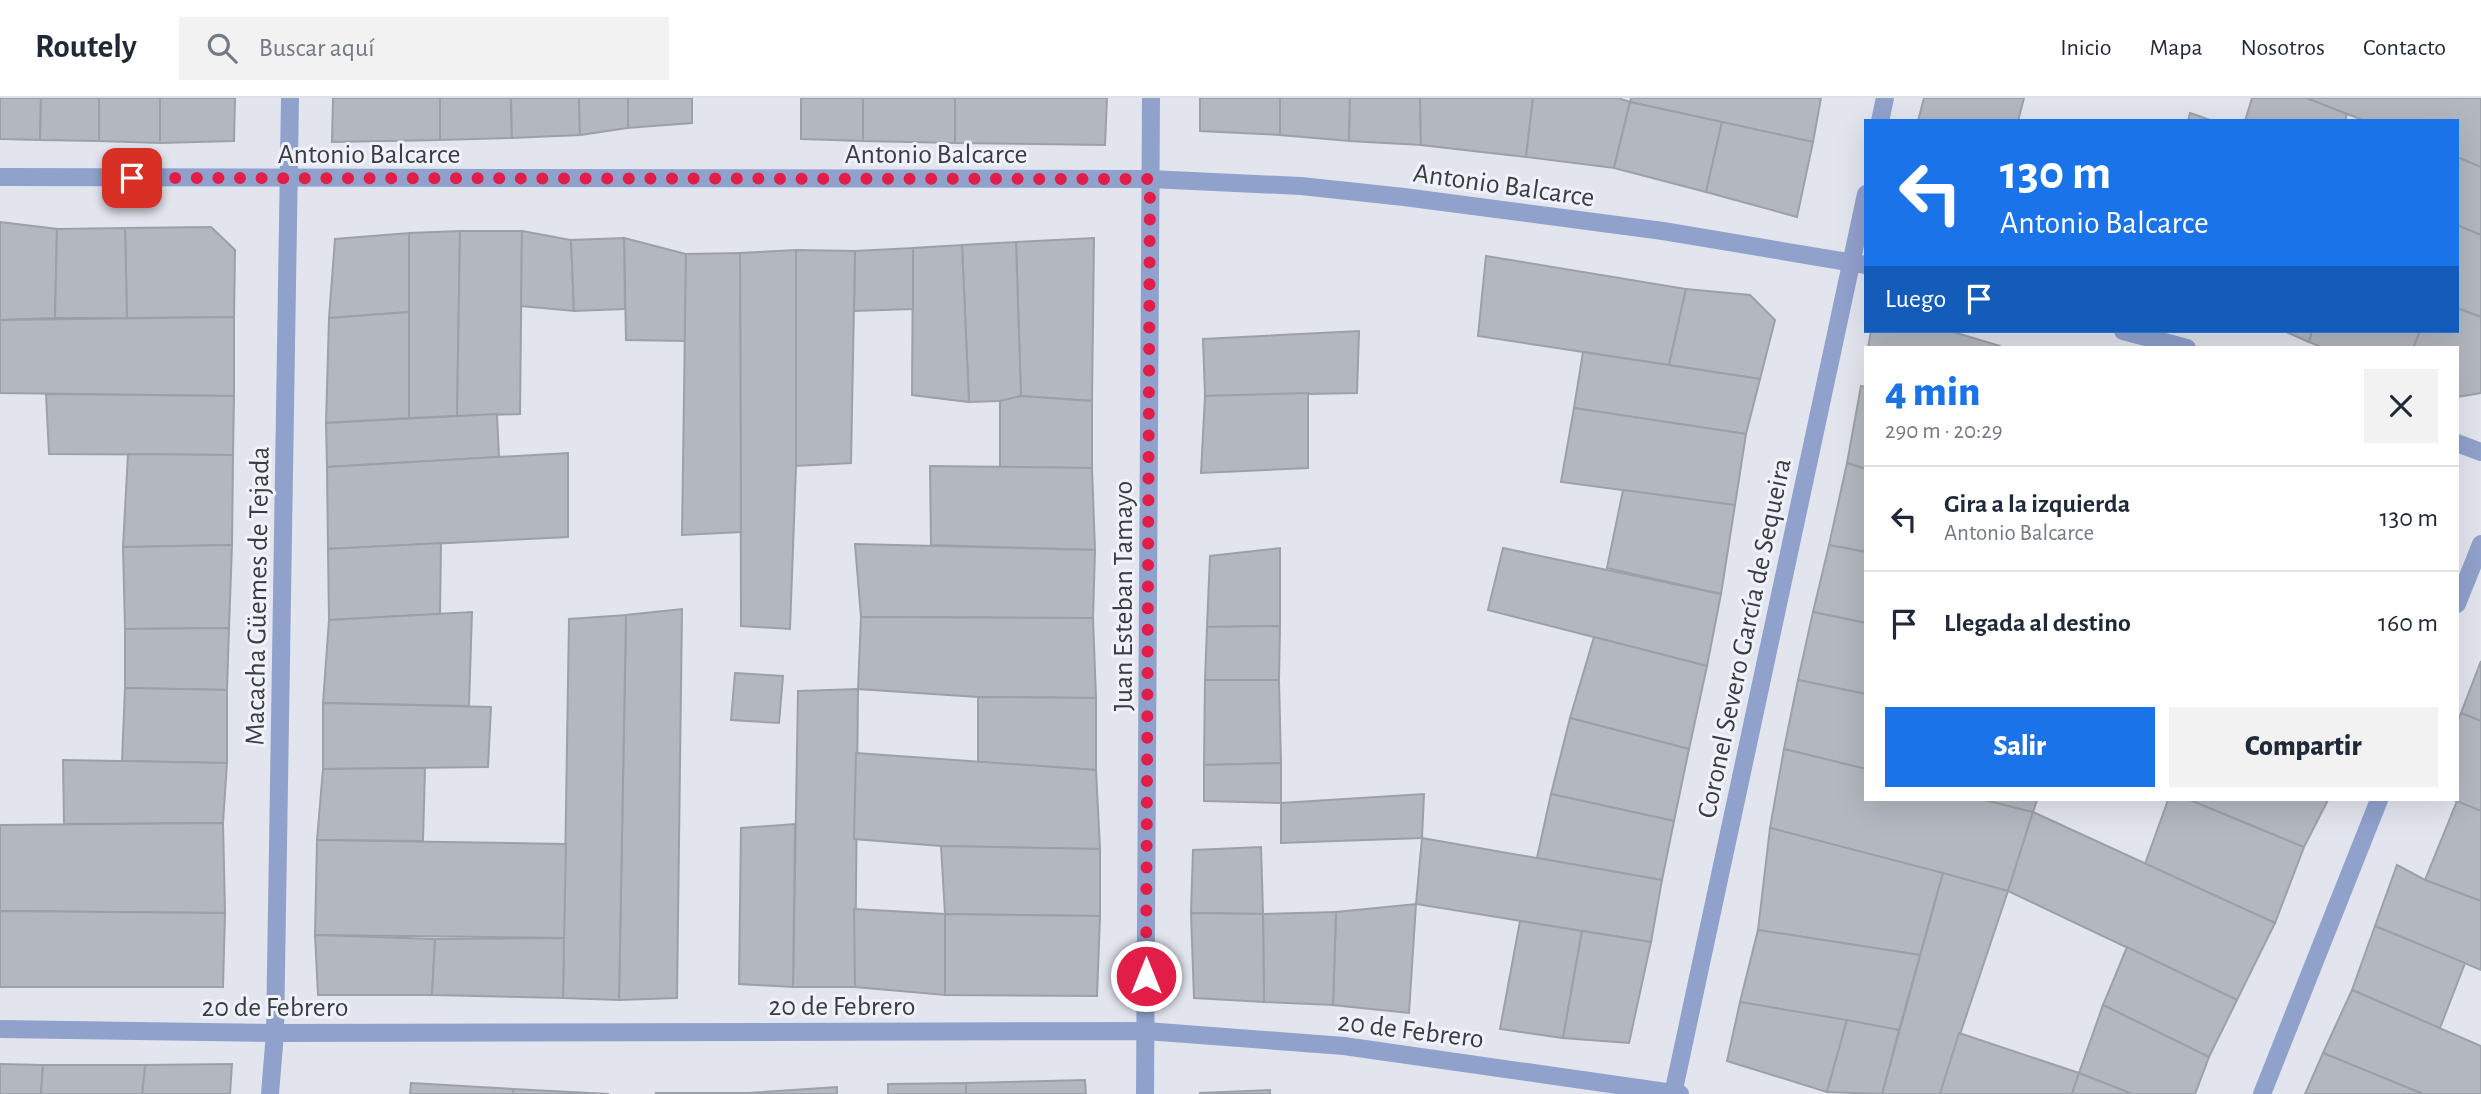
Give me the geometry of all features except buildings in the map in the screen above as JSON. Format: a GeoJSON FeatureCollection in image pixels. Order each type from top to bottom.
{"type":"FeatureCollection","features":[{"type":"Feature","properties":{"kind":"street","name":"Macacha Güemes de Tejada"},"geometry":{"type":"LineString","coordinates":[[270,1094],[275,1032],[290,98]]}},
{"type":"Feature","properties":{"kind":"street","name":"Juan Esteban Tamayo"},"geometry":{"type":"LineString","coordinates":[[1145,1094],[1151,98]]}},
{"type":"Feature","properties":{"kind":"street"},"geometry":{"type":"LineString","coordinates":[[1880,119],[1885,98]]}},
{"type":"Feature","properties":{"kind":"street","name":"Antonio Balcarce"},"geometry":{"type":"LineString","coordinates":[[0,177],[1150,179],[1301,186],[1663,231],[1858,264]]}},
{"type":"Feature","properties":{"kind":"street","name":"Coronel Severo García de Sequeira"},"geometry":{"type":"LineString","coordinates":[[1676,1093],[1858,264],[1864,212]]}},
{"type":"Feature","properties":{"kind":"street"},"geometry":{"type":"LineString","coordinates":[[2131,333],[2180,346]]}},
{"type":"Feature","properties":{"kind":"street"},"geometry":{"type":"LineString","coordinates":[[2459,444],[2481,452]]}},
{"type":"Feature","properties":{"kind":"street"},"geometry":{"type":"LineString","coordinates":[[2459,599],[2481,544]]}},
{"type":"Feature","properties":{"kind":"street"},"geometry":{"type":"LineString","coordinates":[[2262,1094],[2379,801]]}},
{"type":"Feature","properties":{"kind":"street","name":"20 de Febrero"},"geometry":{"type":"LineString","coordinates":[[0,1029],[275,1032],[1146,1031],[1344,1046],[1676,1093]]}},
{"type":"Feature","properties":{"kind":"route"},"geometry":{"type":"LineString","coordinates":[[132,178],[1150,179],[1146,976]]}}]}
